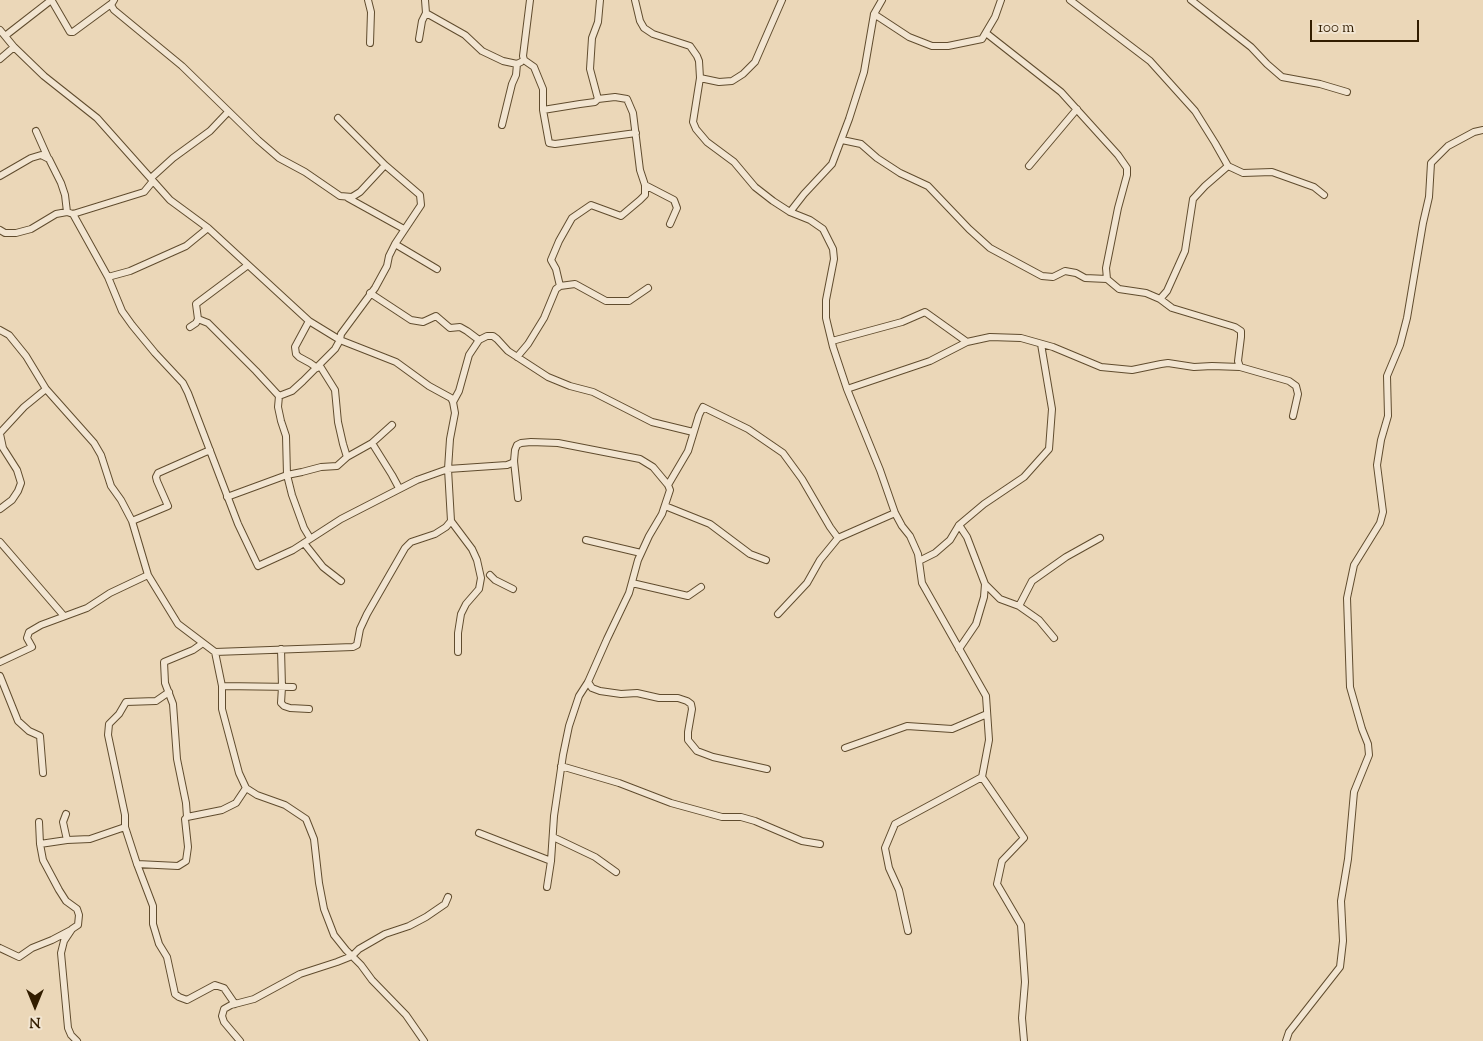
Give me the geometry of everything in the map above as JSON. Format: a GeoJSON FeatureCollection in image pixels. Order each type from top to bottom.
{"type":"FeatureCollection","features":[{"type":"Feature","properties":{"kind":"street"},"geometry":{"type":"LineString","coordinates":[[368,0],[371,12],[370,43]]}},
{"type":"Feature","properties":{"kind":"street"},"geometry":{"type":"LineString","coordinates":[[419,39],[422,20],[426,13],[425,0]]}},
{"type":"Feature","properties":{"kind":"street"},"geometry":{"type":"LineString","coordinates":[[530,0],[522,56],[524,60],[534,67],[543,89],[543,110],[549,143],[555,144],[636,133]]}},
{"type":"Feature","properties":{"kind":"street"},"geometry":{"type":"LineString","coordinates":[[598,99],[590,69],[592,38],[598,22],[600,0]]}},
{"type":"Feature","properties":{"kind":"street"},"geometry":{"type":"LineString","coordinates":[[635,0],[640,22],[644,28],[653,34],[690,46],[699,62],[700,78],[693,122],[696,129],[707,142],[734,162],[755,187],[790,212],[810,220],[823,228],[833,249],[834,259],[826,300],[826,318],[833,347],[847,389],[880,470],[894,513],[910,536],[918,554],[922,584],[986,696],[989,740],[982,777],[1024,838],[1002,861],[997,884],[1022,925],[1025,982],[1022,1018],[1024,1041]]}},
{"type":"Feature","properties":{"kind":"street"},"geometry":{"type":"LineString","coordinates":[[700,78],[719,82],[732,81],[743,74],[755,62],[782,0]]}},
{"type":"Feature","properties":{"kind":"street"},"geometry":{"type":"LineString","coordinates":[[790,212],[832,164],[842,140],[864,72],[874,14],[882,0]]}},
{"type":"Feature","properties":{"kind":"street"},"geometry":{"type":"LineString","coordinates":[[874,14],[909,37],[932,46],[948,46],[982,38],[995,17],[1001,0]]}},
{"type":"Feature","properties":{"kind":"street"},"geometry":{"type":"LineString","coordinates":[[1070,0],[1150,61],[1195,111],[1216,143],[1228,166],[1243,173],[1272,172],[1279,174],[1314,187],[1324,195]]}},
{"type":"Feature","properties":{"kind":"street"},"geometry":{"type":"LineString","coordinates":[[1191,0],[1251,47],[1282,78],[1320,84],[1347,92]]}},
{"type":"Feature","properties":{"kind":"street"},"geometry":{"type":"LineString","coordinates":[[113,2],[73,32],[70,32],[52,1],[50,1],[2,33],[44,76],[97,118],[170,200],[208,228],[309,321],[340,340],[396,362],[429,386],[451,398],[455,413],[450,439],[448,469],[451,522],[478,560],[481,578],[479,589],[466,604],[461,614],[458,652]]}},
{"type":"Feature","properties":{"kind":"street"},"geometry":{"type":"LineString","coordinates":[[113,2],[111,7],[114,10],[182,66],[242,126],[279,158],[305,172],[340,196],[348,198],[404,229]]}},
{"type":"Feature","properties":{"kind":"street"},"geometry":{"type":"LineString","coordinates":[[426,13],[465,35],[482,51],[517,64],[524,60]]}},
{"type":"Feature","properties":{"kind":"street"},"geometry":{"type":"LineString","coordinates":[[986,33],[1061,92],[1118,155],[1127,168],[1106,268],[1108,279],[1119,289],[1146,293],[1160,299],[1172,308],[1240,330],[1238,360],[1240,367]]}},
{"type":"Feature","properties":{"kind":"street"},"geometry":{"type":"LineString","coordinates":[[0,59],[14,47]]}},
{"type":"Feature","properties":{"kind":"street"},"geometry":{"type":"LineString","coordinates":[[502,125],[516,75],[517,64]]}},
{"type":"Feature","properties":{"kind":"street"},"geometry":{"type":"LineString","coordinates":[[543,110],[595,102],[598,99],[615,96],[627,99],[633,112],[640,170],[645,185],[645,195],[621,216],[591,205],[572,218],[559,240],[551,260],[556,269],[560,286]]}},
{"type":"Feature","properties":{"kind":"street"},"geometry":{"type":"LineString","coordinates":[[1029,166],[1077,109]]}},
{"type":"Feature","properties":{"kind":"street"},"geometry":{"type":"LineString","coordinates":[[0,230],[16,234],[31,229],[56,214],[70,213],[144,192],[152,179],[174,158],[210,131],[228,112]]}},
{"type":"Feature","properties":{"kind":"street"},"geometry":{"type":"LineString","coordinates":[[279,396],[292,391],[335,348],[341,334],[375,288],[387,266],[389,256],[395,244],[421,205],[420,195],[384,165],[338,118]]}},
{"type":"Feature","properties":{"kind":"street"},"geometry":{"type":"LineString","coordinates":[[36,130],[61,183],[70,213],[108,277],[122,311],[156,354],[183,382],[238,524],[258,566],[293,550],[341,519],[417,480],[448,469],[507,465],[512,464],[514,461]]}},
{"type":"Feature","properties":{"kind":"street"},"geometry":{"type":"LineString","coordinates":[[1286,1041],[1289,1032],[1340,967],[1343,940],[1341,901],[1348,859],[1354,792],[1369,755],[1368,744],[1350,687],[1347,598],[1354,565],[1380,523],[1383,512],[1377,465],[1381,440],[1388,416],[1386,376],[1400,345],[1407,318],[1429,197],[1431,163],[1448,146],[1474,132],[1483,130]]}},
{"type":"Feature","properties":{"kind":"street"},"geometry":{"type":"LineString","coordinates":[[842,140],[861,144],[877,158],[900,173],[928,186],[990,248],[1042,276],[1053,277],[1065,271],[1076,273],[1085,278],[1108,279]]}},
{"type":"Feature","properties":{"kind":"street"},"geometry":{"type":"LineString","coordinates":[[0,176],[31,158],[42,155],[49,159]]}},
{"type":"Feature","properties":{"kind":"street"},"geometry":{"type":"LineString","coordinates":[[348,198],[360,192],[384,165]]}},
{"type":"Feature","properties":{"kind":"street"},"geometry":{"type":"LineString","coordinates":[[1160,299],[1166,291],[1185,252],[1193,200],[1205,186],[1228,166]]}},
{"type":"Feature","properties":{"kind":"street"},"geometry":{"type":"LineString","coordinates":[[645,185],[674,200],[677,208],[670,224]]}},
{"type":"Feature","properties":{"kind":"street"},"geometry":{"type":"LineString","coordinates":[[108,277],[130,271],[186,246],[208,228]]}},
{"type":"Feature","properties":{"kind":"street"},"geometry":{"type":"LineString","coordinates":[[395,244],[437,269]]}},
{"type":"Feature","properties":{"kind":"street"},"geometry":{"type":"LineString","coordinates":[[190,327],[196,323],[198,318],[196,304],[248,265]]}},
{"type":"Feature","properties":{"kind":"street"},"geometry":{"type":"LineString","coordinates":[[517,357],[528,344],[544,318],[556,289],[560,286],[575,284],[606,301],[629,301],[648,288]]}},
{"type":"Feature","properties":{"kind":"street"},"geometry":{"type":"LineString","coordinates":[[370,293],[411,320],[422,322],[436,316],[450,328],[460,327],[479,340]]}},
{"type":"Feature","properties":{"kind":"street"},"geometry":{"type":"LineString","coordinates":[[832,341],[902,322],[926,312],[967,342]]}},
{"type":"Feature","properties":{"kind":"street"},"geometry":{"type":"LineString","coordinates":[[198,318],[208,323],[256,370],[279,396],[280,414],[286,436],[287,475],[304,528],[310,538]]}},
{"type":"Feature","properties":{"kind":"street"},"geometry":{"type":"LineString","coordinates":[[309,321],[295,347],[296,354],[318,367],[335,390],[338,422],[347,457]]}},
{"type":"Feature","properties":{"kind":"street"},"geometry":{"type":"LineString","coordinates":[[0,330],[9,335],[26,356],[46,389],[94,443],[101,455],[111,486],[132,521],[148,575],[178,624],[215,652],[353,647],[357,645],[360,630],[367,614],[405,548],[411,542],[435,534],[451,522]]}},
{"type":"Feature","properties":{"kind":"street"},"geometry":{"type":"LineString","coordinates":[[453,402],[459,391],[469,355],[479,340],[487,336],[493,336],[508,351],[548,376],[570,386],[593,392],[652,422],[693,432]]}},
{"type":"Feature","properties":{"kind":"street"},"geometry":{"type":"LineString","coordinates":[[847,389],[930,361],[967,342],[990,338],[1021,338],[1053,347],[1101,366],[1116,369],[1132,370],[1168,363],[1194,367],[1240,367],[1289,381],[1296,386],[1298,394],[1293,416]]}},
{"type":"Feature","properties":{"kind":"street"},"geometry":{"type":"LineString","coordinates":[[919,561],[935,553],[950,540],[958,525],[984,504],[1024,477],[1049,449],[1052,409],[1041,344]]}},
{"type":"Feature","properties":{"kind":"street"},"geometry":{"type":"LineString","coordinates":[[0,509],[12,500],[21,483],[17,470],[2,450],[0,434],[24,407],[46,389]]}},
{"type":"Feature","properties":{"kind":"street"},"geometry":{"type":"LineString","coordinates":[[668,485],[688,451],[699,415],[704,407],[748,430],[783,452],[838,538]]}},
{"type":"Feature","properties":{"kind":"street"},"geometry":{"type":"LineString","coordinates":[[227,496],[287,475],[320,467],[338,466],[347,457],[372,443],[392,425]]}},
{"type":"Feature","properties":{"kind":"street"},"geometry":{"type":"LineString","coordinates":[[372,443],[399,488]]}},
{"type":"Feature","properties":{"kind":"street"},"geometry":{"type":"LineString","coordinates":[[518,498],[514,450],[521,443],[558,443],[640,458],[653,467],[670,490],[662,514],[648,536],[641,553],[630,593],[588,682],[579,696],[569,726],[554,816],[547,887]]}},
{"type":"Feature","properties":{"kind":"street"},"geometry":{"type":"LineString","coordinates":[[132,521],[168,506],[157,481],[158,473],[210,450]]}},
{"type":"Feature","properties":{"kind":"street"},"geometry":{"type":"LineString","coordinates":[[665,506],[710,524],[750,554],[766,560]]}},
{"type":"Feature","properties":{"kind":"street"},"geometry":{"type":"LineString","coordinates":[[778,614],[807,583],[820,560],[838,538],[894,513]]}},
{"type":"Feature","properties":{"kind":"street"},"geometry":{"type":"LineString","coordinates":[[958,525],[967,537],[985,584],[1000,599],[1019,606],[1039,620],[1054,638]]}},
{"type":"Feature","properties":{"kind":"street"},"geometry":{"type":"LineString","coordinates":[[1019,606],[1032,581],[1066,557],[1100,538]]}},
{"type":"Feature","properties":{"kind":"street"},"geometry":{"type":"LineString","coordinates":[[586,540],[641,553]]}},
{"type":"Feature","properties":{"kind":"street"},"geometry":{"type":"LineString","coordinates":[[0,542],[64,616]]}},
{"type":"Feature","properties":{"kind":"street"},"geometry":{"type":"LineString","coordinates":[[304,543],[323,568],[341,581]]}},
{"type":"Feature","properties":{"kind":"street"},"geometry":{"type":"LineString","coordinates":[[479,567],[495,580],[513,588]]}},
{"type":"Feature","properties":{"kind":"street"},"geometry":{"type":"LineString","coordinates":[[0,662],[32,647],[27,638],[30,632],[41,625],[86,608],[110,593],[148,575]]}},
{"type":"Feature","properties":{"kind":"street"},"geometry":{"type":"LineString","coordinates":[[481,578],[490,575]]}},
{"type":"Feature","properties":{"kind":"street"},"geometry":{"type":"LineString","coordinates":[[632,583],[688,596],[701,587]]}},
{"type":"Feature","properties":{"kind":"street"},"geometry":{"type":"LineString","coordinates":[[959,649],[976,624],[984,597],[985,584]]}},
{"type":"Feature","properties":{"kind":"street"},"geometry":{"type":"LineString","coordinates":[[138,864],[178,866],[186,861],[188,847],[185,819],[187,817],[186,803],[177,759],[174,704],[165,683],[164,662],[193,650],[203,643]]}},
{"type":"Feature","properties":{"kind":"street"},"geometry":{"type":"LineString","coordinates":[[282,649],[281,703],[284,706],[309,709]]}},
{"type":"Feature","properties":{"kind":"street"},"geometry":{"type":"LineString","coordinates":[[215,652],[222,686],[222,709],[239,774],[246,788],[257,795],[285,805],[306,820],[314,839],[324,909],[334,934],[372,980],[406,1015],[424,1041]]}},
{"type":"Feature","properties":{"kind":"street"},"geometry":{"type":"LineString","coordinates":[[0,676],[18,721],[29,731],[40,736],[43,772]]}},
{"type":"Feature","properties":{"kind":"street"},"geometry":{"type":"LineString","coordinates":[[588,682],[592,688],[600,692],[637,693],[659,698],[678,698],[687,701],[691,704],[692,709],[688,740],[697,750],[712,757],[767,769]]}},
{"type":"Feature","properties":{"kind":"street"},"geometry":{"type":"LineString","coordinates":[[222,686],[293,688]]}},
{"type":"Feature","properties":{"kind":"street"},"geometry":{"type":"LineString","coordinates":[[169,692],[156,701],[126,702],[119,714],[109,724],[108,735],[125,815],[125,827],[153,906],[153,924],[159,944],[167,957],[175,994],[187,1000],[215,985],[224,988],[235,1004]]}},
{"type":"Feature","properties":{"kind":"street"},"geometry":{"type":"LineString","coordinates":[[845,748],[907,726],[952,729],[987,714]]}},
{"type":"Feature","properties":{"kind":"street"},"geometry":{"type":"LineString","coordinates":[[562,766],[722,817],[741,817],[802,841],[820,844]]}},
{"type":"Feature","properties":{"kind":"street"},"geometry":{"type":"LineString","coordinates":[[908,931],[899,890],[889,868],[885,848],[895,824],[982,777]]}},
{"type":"Feature","properties":{"kind":"street"},"geometry":{"type":"LineString","coordinates":[[187,817],[222,810],[236,803],[246,788]]}},
{"type":"Feature","properties":{"kind":"street"},"geometry":{"type":"LineString","coordinates":[[66,814],[63,822],[66,840]]}},
{"type":"Feature","properties":{"kind":"street"},"geometry":{"type":"LineString","coordinates":[[0,948],[18,957],[78,925],[79,915],[77,909],[66,901],[43,860],[39,822]]}},
{"type":"Feature","properties":{"kind":"street"},"geometry":{"type":"LineString","coordinates":[[40,844],[90,839],[125,827]]}},
{"type":"Feature","properties":{"kind":"street"},"geometry":{"type":"LineString","coordinates":[[479,833],[551,861]]}},
{"type":"Feature","properties":{"kind":"street"},"geometry":{"type":"LineString","coordinates":[[553,837],[595,857],[616,872]]}},
{"type":"Feature","properties":{"kind":"street"},"geometry":{"type":"LineString","coordinates":[[240,1041],[224,1022],[222,1016],[224,1009],[254,999],[300,974],[352,956],[359,949],[385,934],[409,926],[426,917],[445,904],[448,897]]}},
{"type":"Feature","properties":{"kind":"street"},"geometry":{"type":"LineString","coordinates":[[72,929],[64,941],[61,953],[68,1028],[71,1035],[77,1041]]}}]}
